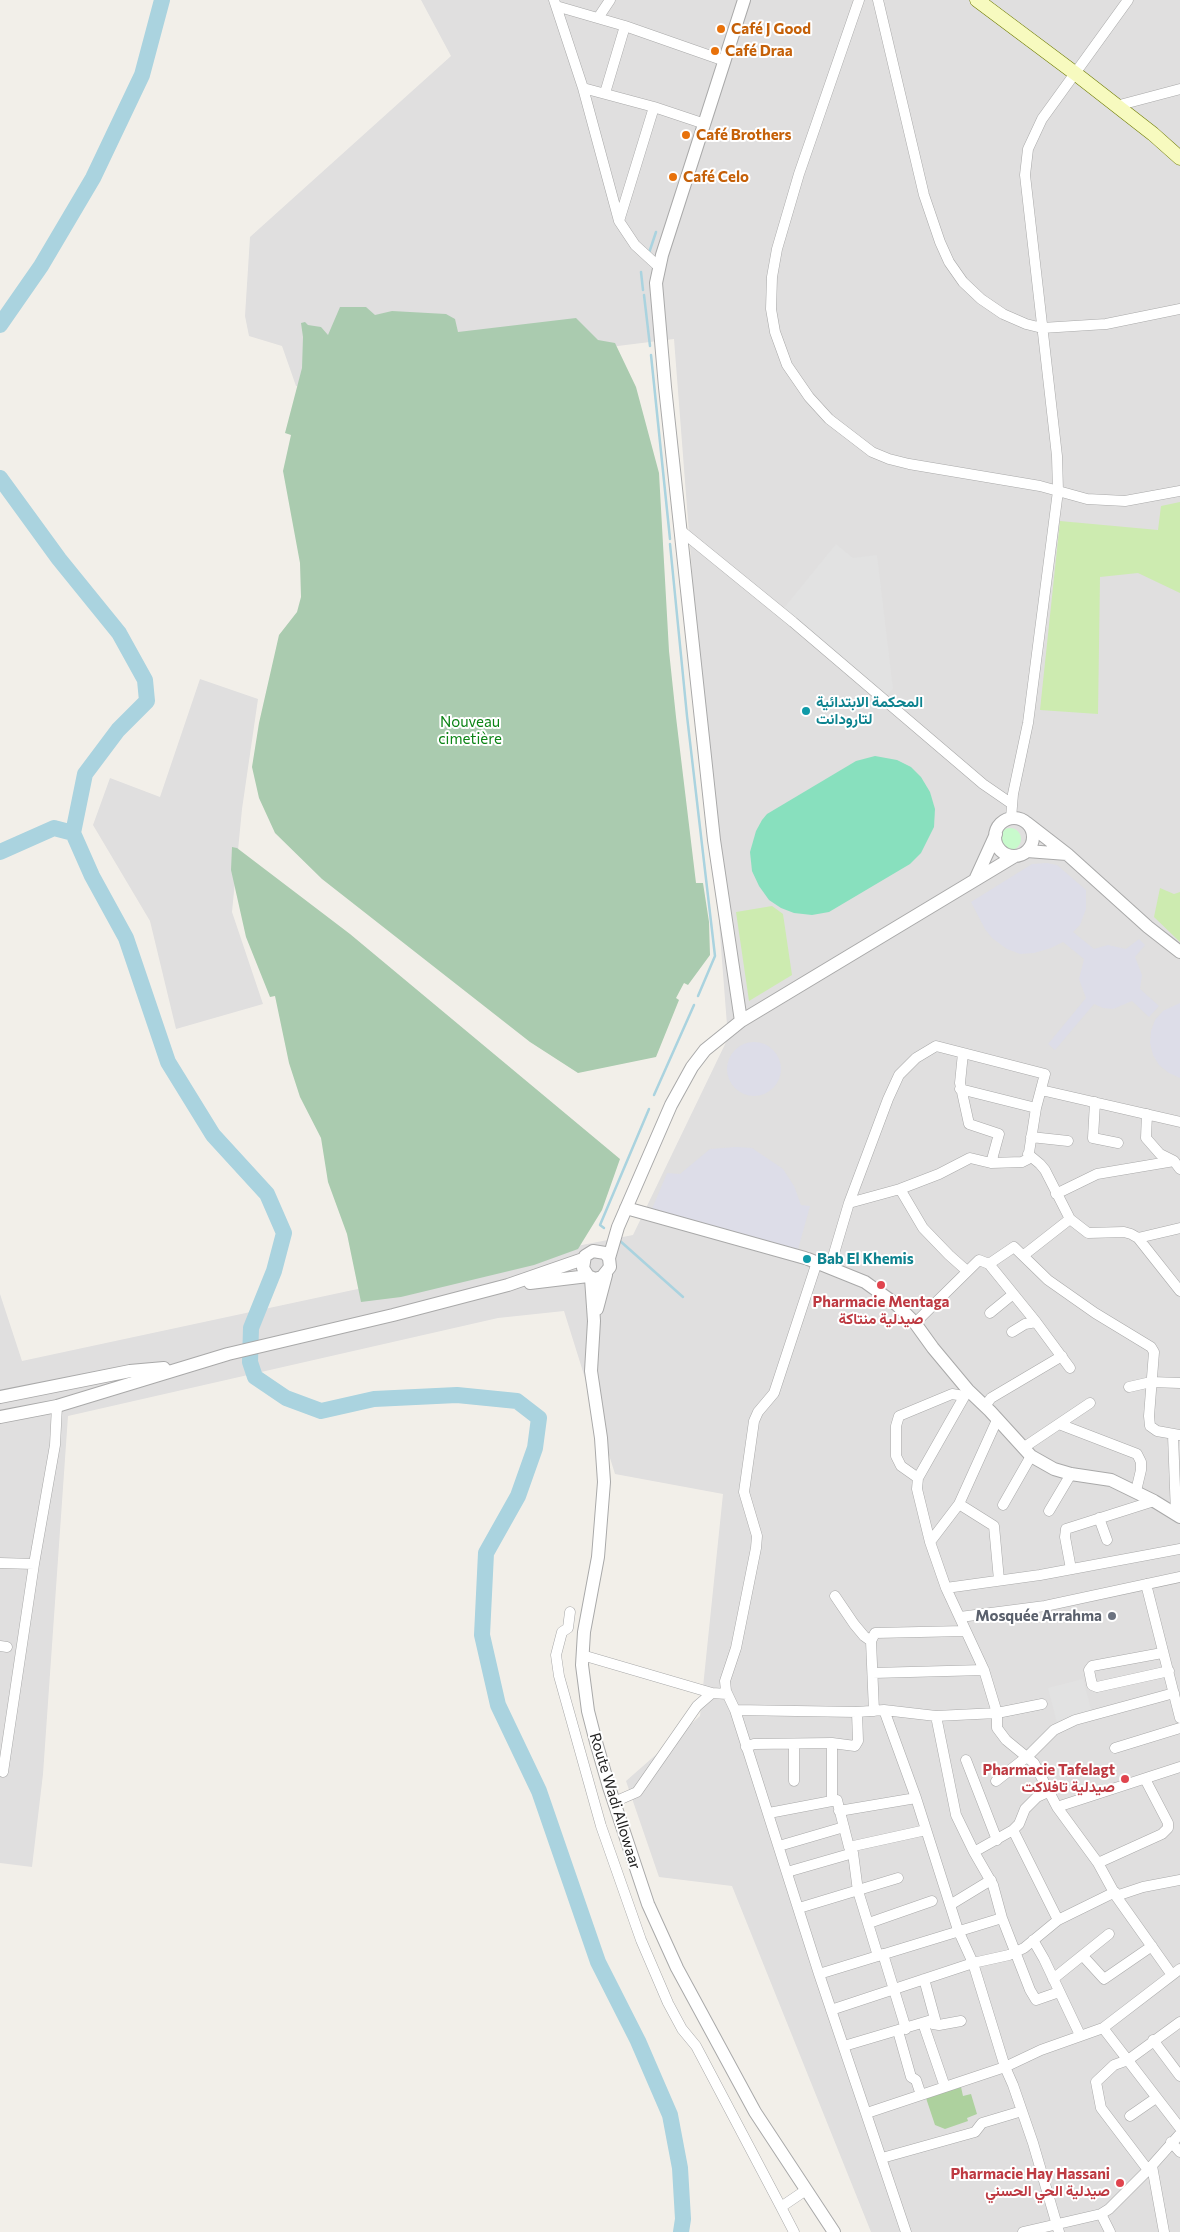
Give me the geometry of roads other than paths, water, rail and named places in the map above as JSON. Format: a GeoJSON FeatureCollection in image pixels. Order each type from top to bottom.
{"type":"FeatureCollection","features":[{"type":"Feature","properties":{"kind":"main road"},"geometry":{"type":"LineString","coordinates":[[977,0],[1076,74],[1153,134],[1180,158]]}},
{"type":"Feature","properties":{"kind":"street"},"geometry":{"type":"LineString","coordinates":[[598,18],[610,0]]}},
{"type":"Feature","properties":{"kind":"street"},"geometry":{"type":"LineString","coordinates":[[741,1021],[714,840],[656,302],[659,267],[744,0]]}},
{"type":"Feature","properties":{"kind":"street"},"geometry":{"type":"LineString","coordinates":[[858,0],[799,174],[777,249],[772,278],[771,309],[775,332],[787,365],[809,397],[849,437],[872,452],[909,464],[1034,485],[1087,499],[1126,501],[1180,491]]}},
{"type":"Feature","properties":{"kind":"street"},"geometry":{"type":"LineString","coordinates":[[878,0],[924,195],[940,242],[949,262],[963,282],[981,299],[1003,314],[1026,324],[1042,328],[1106,324],[1180,309]]}},
{"type":"Feature","properties":{"kind":"street"},"geometry":{"type":"LineString","coordinates":[[1011,818],[1028,722],[1058,491],[1057,456],[1025,175],[1028,149],[1042,119],[1128,0]]}},
{"type":"Feature","properties":{"kind":"street"},"geometry":{"type":"LineString","coordinates":[[555,3],[725,61]]}},
{"type":"Feature","properties":{"kind":"street"},"geometry":{"type":"LineString","coordinates":[[555,3],[583,88],[619,221],[635,245],[659,267]]}},
{"type":"Feature","properties":{"kind":"street"},"geometry":{"type":"LineString","coordinates":[[605,93],[625,26]]}},
{"type":"Feature","properties":{"kind":"street"},"geometry":{"type":"LineString","coordinates":[[583,88],[654,107],[705,124]]}},
{"type":"Feature","properties":{"kind":"street"},"geometry":{"type":"LineString","coordinates":[[1116,106],[1180,89]]}},
{"type":"Feature","properties":{"kind":"street"},"geometry":{"type":"LineString","coordinates":[[619,221],[654,107]]}},
{"type":"Feature","properties":{"kind":"street"},"geometry":{"type":"LineString","coordinates":[[680,530],[793,622],[983,784],[1012,804]]}},
{"type":"Feature","properties":{"kind":"street"},"geometry":{"type":"LineString","coordinates":[[975,880],[1000,825],[1011,818],[1018,818],[1066,854],[1148,927],[1180,952]]}},
{"type":"Feature","properties":{"kind":"street"},"geometry":{"type":"LineString","coordinates":[[508,1285],[590,1277],[599,1279],[606,1275],[610,1267],[609,1258],[618,1226],[671,1106],[692,1067],[718,1037],[741,1021],[1021,853],[1032,844],[1032,829],[1027,823]]}},
{"type":"Feature","properties":{"kind":"street"},"geometry":{"type":"LineString","coordinates":[[996,831],[998,846],[1002,851],[1066,854]]}},
{"type":"Feature","properties":{"kind":"street"},"geometry":{"type":"LineString","coordinates":[[830,1267],[849,1203],[888,1099],[905,1067],[936,1046],[1045,1074],[1030,1137],[1028,1159],[1022,1162],[991,1163],[970,1158],[939,1174],[900,1189],[849,1203]]}},
{"type":"Feature","properties":{"kind":"street"},"geometry":{"type":"LineString","coordinates":[[962,1053],[960,1088],[970,1125],[999,1134],[991,1163]]}},
{"type":"Feature","properties":{"kind":"street"},"geometry":{"type":"LineString","coordinates":[[960,1088],[1036,1108]]}},
{"type":"Feature","properties":{"kind":"street"},"geometry":{"type":"LineString","coordinates":[[1041,1090],[1180,1122]]}},
{"type":"Feature","properties":{"kind":"street"},"geometry":{"type":"LineString","coordinates":[[1095,1102],[1093,1138],[1118,1143]]}},
{"type":"Feature","properties":{"kind":"street"},"geometry":{"type":"LineString","coordinates":[[1147,1114],[1146,1138],[1160,1154],[1177,1165]]}},
{"type":"Feature","properties":{"kind":"street"},"geometry":{"type":"LineString","coordinates":[[1030,1137],[1068,1141]]}},
{"type":"Feature","properties":{"kind":"street"},"geometry":{"type":"LineString","coordinates":[[1028,1154],[1040,1164],[1070,1219],[1088,1233],[1124,1232],[1138,1238],[1180,1291]]}},
{"type":"Feature","properties":{"kind":"street"},"geometry":{"type":"LineString","coordinates":[[1056,1194],[1097,1174],[1177,1165]]}},
{"type":"Feature","properties":{"kind":"street"},"geometry":{"type":"LineString","coordinates":[[900,1189],[923,1228],[948,1255],[967,1271]]}},
{"type":"Feature","properties":{"kind":"street"},"geometry":{"type":"LineString","coordinates":[[626,1208],[810,1260],[864,1282],[897,1305],[916,1323],[966,1393],[985,1406],[1027,1452],[1054,1469],[1070,1474],[1111,1480],[1136,1491],[1178,1515]]}},
{"type":"Feature","properties":{"kind":"street"},"geometry":{"type":"LineString","coordinates":[[1024,1255],[1070,1219]]}},
{"type":"Feature","properties":{"kind":"street"},"geometry":{"type":"LineString","coordinates":[[0,1417],[57,1406],[228,1354],[508,1285],[583,1259],[587,1254],[596,1250],[618,1226]]}},
{"type":"Feature","properties":{"kind":"street"},"geometry":{"type":"LineString","coordinates":[[1138,1238],[1180,1228]]}},
{"type":"Feature","properties":{"kind":"street"},"geometry":{"type":"LineString","coordinates":[[989,1264],[1014,1247],[1048,1280],[1095,1313],[1151,1347],[1154,1352],[1149,1416],[1150,1426],[1157,1430],[1177,1435],[1178,1515]]}},
{"type":"Feature","properties":{"kind":"street"},"geometry":{"type":"LineString","coordinates":[[596,1250],[605,1253],[609,1258]]}},
{"type":"Feature","properties":{"kind":"street"},"geometry":{"type":"LineString","coordinates":[[583,1259],[582,1268],[590,1277]]}},
{"type":"Feature","properties":{"kind":"street"},"geometry":{"type":"LineString","coordinates":[[810,1260],[774,1393],[758,1412],[754,1421],[744,1492],[757,1541],[736,1648],[725,1680],[727,1694],[735,1710],[819,1974],[906,2232]]}},
{"type":"Feature","properties":{"kind":"street"},"geometry":{"type":"LineString","coordinates":[[916,1323],[979,1260],[989,1264],[1070,1368]]}},
{"type":"Feature","properties":{"kind":"street","name":"Route Wadi Allowaar"},"geometry":{"type":"LineString","coordinates":[[594,1321],[606,1275]]}},
{"type":"Feature","properties":{"kind":"street","name":"Route Wadi Allowaar"},"geometry":{"type":"LineString","coordinates":[[590,1277],[594,1321],[591,1371],[601,1438],[604,1482],[598,1557],[584,1632],[582,1655],[588,1710],[614,1802],[648,1904],[677,1968],[733,2075],[834,2232]]}},
{"type":"Feature","properties":{"kind":"street"},"geometry":{"type":"LineString","coordinates":[[990,1313],[1012,1295]]}},
{"type":"Feature","properties":{"kind":"street"},"geometry":{"type":"LineString","coordinates":[[1012,1332],[1025,1324],[1036,1322]]}},
{"type":"Feature","properties":{"kind":"street"},"geometry":{"type":"LineString","coordinates":[[985,1406],[991,1398],[1062,1356]]}},
{"type":"Feature","properties":{"kind":"street"},"geometry":{"type":"LineString","coordinates":[[0,1396],[130,1371],[184,1366]]}},
{"type":"Feature","properties":{"kind":"street"},"geometry":{"type":"LineString","coordinates":[[1129,1387],[1151,1382],[1180,1383]]}},
{"type":"Feature","properties":{"kind":"street"},"geometry":{"type":"LineString","coordinates":[[867,2113],[1005,2067],[1041,2050],[1103,2028],[1176,1972],[1152,1946],[1115,1894],[1098,1863],[1057,1807],[1048,1792],[1039,1770],[1028,1756],[1001,1734],[997,1728],[997,1713],[984,1670],[946,1588],[930,1542],[917,1489],[918,1478],[966,1393]]}},
{"type":"Feature","properties":{"kind":"street"},"geometry":{"type":"LineString","coordinates":[[918,1478],[901,1466],[896,1456],[896,1426],[899,1416],[952,1394],[966,1393]]}},
{"type":"Feature","properties":{"kind":"street"},"geometry":{"type":"LineString","coordinates":[[1003,1504],[1027,1452],[1059,1424],[1090,1403]]}},
{"type":"Feature","properties":{"kind":"street"},"geometry":{"type":"LineString","coordinates":[[2,1772],[34,1564],[55,1445],[57,1406]]}},
{"type":"Feature","properties":{"kind":"street"},"geometry":{"type":"LineString","coordinates":[[930,1542],[959,1504],[997,1420]]}},
{"type":"Feature","properties":{"kind":"street"},"geometry":{"type":"LineString","coordinates":[[1059,1424],[1137,1454],[1141,1462],[1141,1470],[1136,1491]]}},
{"type":"Feature","properties":{"kind":"street"},"geometry":{"type":"LineString","coordinates":[[1049,1511],[1070,1474]]}},
{"type":"Feature","properties":{"kind":"street"},"geometry":{"type":"LineString","coordinates":[[1070,1569],[1064,1532],[1066,1529],[1154,1501]]}},
{"type":"Feature","properties":{"kind":"street"},"geometry":{"type":"LineString","coordinates":[[959,1504],[994,1526],[999,1580]]}},
{"type":"Feature","properties":{"kind":"street"},"geometry":{"type":"LineString","coordinates":[[1099,1518],[1107,1540]]}},
{"type":"Feature","properties":{"kind":"street"},"geometry":{"type":"LineString","coordinates":[[946,1588],[1070,1569],[1180,1549]]}},
{"type":"Feature","properties":{"kind":"street"},"geometry":{"type":"LineString","coordinates":[[0,1563],[34,1564]]}},
{"type":"Feature","properties":{"kind":"street"},"geometry":{"type":"LineString","coordinates":[[960,1617],[1045,1606],[1180,1577]]}},
{"type":"Feature","properties":{"kind":"street"},"geometry":{"type":"LineString","coordinates":[[1146,1584],[1180,1718]]}},
{"type":"Feature","properties":{"kind":"street"},"geometry":{"type":"LineString","coordinates":[[835,1596],[854,1624],[871,1641]]}},
{"type":"Feature","properties":{"kind":"street"},"geometry":{"type":"LineString","coordinates":[[570,1612],[568,1628],[562,1632],[556,1655],[559,1676],[580,1757],[621,1887],[668,2003],[682,2029],[696,2046],[794,2232]]}},
{"type":"Feature","properties":{"kind":"street"},"geometry":{"type":"LineString","coordinates":[[965,1631],[875,1633],[871,1641],[873,1673],[879,1711],[916,1798],[958,1930],[973,1964],[1005,2067],[1022,2111],[1058,2228]]}},
{"type":"Feature","properties":{"kind":"street"},"geometry":{"type":"LineString","coordinates":[[1162,1653],[1092,1666],[1089,1670],[1092,1685],[1097,1687],[1169,1671]]}},
{"type":"Feature","properties":{"kind":"street"},"geometry":{"type":"LineString","coordinates":[[582,1655],[712,1693],[727,1694]]}},
{"type":"Feature","properties":{"kind":"street"},"geometry":{"type":"LineString","coordinates":[[873,1673],[984,1670]]}},
{"type":"Feature","properties":{"kind":"street"},"geometry":{"type":"LineString","coordinates":[[614,1802],[637,1792],[697,1706],[712,1693]]}},
{"type":"Feature","properties":{"kind":"street"},"geometry":{"type":"LineString","coordinates":[[996,1781],[1028,1756],[1054,1730],[1076,1720],[1174,1693]]}},
{"type":"Feature","properties":{"kind":"street"},"geometry":{"type":"LineString","coordinates":[[735,1710],[879,1711],[936,1716],[997,1713],[1042,1704]]}},
{"type":"Feature","properties":{"kind":"street"},"geometry":{"type":"LineString","coordinates":[[746,1747],[754,1744],[832,1743],[854,1746],[857,1744],[857,1712]]}},
{"type":"Feature","properties":{"kind":"street"},"geometry":{"type":"LineString","coordinates":[[936,1716],[953,1806],[974,1852],[991,1880],[1002,1918],[1035,2000],[1059,1992]]}},
{"type":"Feature","properties":{"kind":"street"},"geometry":{"type":"LineString","coordinates":[[1115,1748],[1180,1728]]}},
{"type":"Feature","properties":{"kind":"street"},"geometry":{"type":"LineString","coordinates":[[832,1743],[832,1801]]}},
{"type":"Feature","properties":{"kind":"street"},"geometry":{"type":"LineString","coordinates":[[794,1744],[794,1781]]}},
{"type":"Feature","properties":{"kind":"street"},"geometry":{"type":"LineString","coordinates":[[966,1760],[997,1840]]}},
{"type":"Feature","properties":{"kind":"street"},"geometry":{"type":"LineString","coordinates":[[1057,1807],[1180,1767]]}},
{"type":"Feature","properties":{"kind":"street"},"geometry":{"type":"LineString","coordinates":[[1098,1863],[1162,1834],[1168,1828],[1168,1823],[1145,1779]]}},
{"type":"Feature","properties":{"kind":"street"},"geometry":{"type":"LineString","coordinates":[[974,1852],[1013,1830],[1019,1824],[1025,1809],[1037,1797],[1048,1792]]}},
{"type":"Feature","properties":{"kind":"street"},"geometry":{"type":"LineString","coordinates":[[839,1811],[916,1798]]}},
{"type":"Feature","properties":{"kind":"street"},"geometry":{"type":"LineString","coordinates":[[769,1813],[837,1800],[851,1850],[858,1891],[868,1923],[895,1990],[911,2077],[916,2080],[921,2096]]}},
{"type":"Feature","properties":{"kind":"street"},"geometry":{"type":"LineString","coordinates":[[779,1846],[844,1827]]}},
{"type":"Feature","properties":{"kind":"street"},"geometry":{"type":"LineString","coordinates":[[787,1872],[851,1850],[926,1830]]}},
{"type":"Feature","properties":{"kind":"street"},"geometry":{"type":"LineString","coordinates":[[1013,1830],[1058,1920]]}},
{"type":"Feature","properties":{"kind":"street"},"geometry":{"type":"LineString","coordinates":[[799,1908],[898,1878]]}},
{"type":"Feature","properties":{"kind":"street"},"geometry":{"type":"LineString","coordinates":[[950,1905],[991,1880]]}},
{"type":"Feature","properties":{"kind":"street"},"geometry":{"type":"LineString","coordinates":[[831,2010],[924,1979],[1016,1952],[1058,1920],[1115,1894],[1180,1880]]}},
{"type":"Feature","properties":{"kind":"street"},"geometry":{"type":"LineString","coordinates":[[868,1923],[932,1901]]}},
{"type":"Feature","properties":{"kind":"street"},"geometry":{"type":"LineString","coordinates":[[819,1974],[1002,1918]]}},
{"type":"Feature","properties":{"kind":"street"},"geometry":{"type":"LineString","coordinates":[[1053,1979],[1109,1934]]}},
{"type":"Feature","properties":{"kind":"street"},"geometry":{"type":"LineString","coordinates":[[1033,1940],[1080,2035]]}},
{"type":"Feature","properties":{"kind":"street"},"geometry":{"type":"LineString","coordinates":[[1083,1956],[1104,1979],[1152,1946]]}},
{"type":"Feature","properties":{"kind":"street"},"geometry":{"type":"LineString","coordinates":[[924,1979],[935,2019],[934,2024],[939,2025],[961,2020]]}},
{"type":"Feature","properties":{"kind":"street"},"geometry":{"type":"LineString","coordinates":[[844,2046],[935,2019]]}},
{"type":"Feature","properties":{"kind":"street"},"geometry":{"type":"LineString","coordinates":[[1164,2232],[1150,2168],[1101,2108],[1096,2082],[1114,2065],[1128,2060],[1152,2040],[1180,2022]]}},
{"type":"Feature","properties":{"kind":"street"},"geometry":{"type":"LineString","coordinates":[[923,2023],[945,2087]]}},
{"type":"Feature","properties":{"kind":"street"},"geometry":{"type":"LineString","coordinates":[[1103,2028],[1180,2128]]}},
{"type":"Feature","properties":{"kind":"street"},"geometry":{"type":"LineString","coordinates":[[1152,2040],[1180,2076]]}},
{"type":"Feature","properties":{"kind":"street"},"geometry":{"type":"LineString","coordinates":[[1130,2116],[1156,2098]]}},
{"type":"Feature","properties":{"kind":"street"},"geometry":{"type":"LineString","coordinates":[[882,2158],[961,2137],[975,2132],[982,2123],[1022,2111]]}},
{"type":"Feature","properties":{"kind":"street"},"geometry":{"type":"LineString","coordinates":[[1022,2232],[1058,2228],[1101,2214],[1109,2209],[1150,2168],[1180,2134]]}},
{"type":"Feature","properties":{"kind":"street"},"geometry":{"type":"LineString","coordinates":[[1171,2142],[1180,2152]]}},
{"type":"Feature","properties":{"kind":"street"},"geometry":{"type":"LineString","coordinates":[[781,2207],[806,2190]]}},
{"type":"Feature","properties":{"kind":"street"},"geometry":{"type":"LineString","coordinates":[[1101,2214],[1110,2232]]}},
{"type":"Feature","properties":{"kind":"waterway"},"geometry":{"type":"LineString","coordinates":[[0,325],[41,266],[93,178],[142,75],[162,0]]}},
{"type":"Feature","properties":{"kind":"waterway"},"geometry":{"type":"LineString","coordinates":[[649,253],[656,232]]}},
{"type":"Feature","properties":{"kind":"waterway"},"geometry":{"type":"LineString","coordinates":[[641,272],[643,290]]}},
{"type":"Feature","properties":{"kind":"waterway"},"geometry":{"type":"LineString","coordinates":[[644,295],[650,346]]}},
{"type":"Feature","properties":{"kind":"waterway"},"geometry":{"type":"LineString","coordinates":[[651,355],[670,539]]}},
{"type":"Feature","properties":{"kind":"waterway"},"geometry":{"type":"LineString","coordinates":[[0,478],[59,559],[119,633],[145,680],[147,701],[118,730],[85,774],[73,833],[92,876],[126,938],[168,1062],[213,1135],[267,1194],[284,1233],[274,1271],[251,1328],[250,1362],[255,1377],[286,1398],[321,1411],[374,1399],[457,1395],[517,1401],[539,1418],[535,1448],[518,1496],[486,1553],[482,1635],[498,1705],[539,1791],[598,1962],[638,2041],[670,2115],[680,2168],[683,2219],[681,2232]]}},
{"type":"Feature","properties":{"kind":"waterway"},"geometry":{"type":"LineString","coordinates":[[670,544],[687,716],[715,956],[698,996]]}},
{"type":"Feature","properties":{"kind":"waterway"},"geometry":{"type":"LineString","coordinates":[[0,852],[54,828],[73,833]]}},
{"type":"Feature","properties":{"kind":"waterway"},"geometry":{"type":"LineString","coordinates":[[654,1095],[694,1005]]}},
{"type":"Feature","properties":{"kind":"waterway"},"geometry":{"type":"LineString","coordinates":[[604,1228],[600,1225],[649,1109]]}},
{"type":"Feature","properties":{"kind":"waterway"},"geometry":{"type":"LineString","coordinates":[[619,1240],[683,1297]]}},
{"type":"Feature","properties":{"kind":"place","name":"Café J Good"},"geometry":{"type":"Point","coordinates":[721,29]}},
{"type":"Feature","properties":{"kind":"place","name":"Café Draa"},"geometry":{"type":"Point","coordinates":[715,51]}},
{"type":"Feature","properties":{"kind":"place","name":"Café Brothers"},"geometry":{"type":"Point","coordinates":[686,135]}},
{"type":"Feature","properties":{"kind":"place","name":"Café Celo"},"geometry":{"type":"Point","coordinates":[673,177]}},
{"type":"Feature","properties":{"kind":"place","name":"المحكمة الابتدائية لتارودانت"},"geometry":{"type":"Point","coordinates":[806,711]}},
{"type":"Feature","properties":{"kind":"place","name":"Bab El Khemis"},"geometry":{"type":"Point","coordinates":[807,1259]}},
{"type":"Feature","properties":{"kind":"place","name":"Pharmacie Mentaga صيدلية منتاكة"},"geometry":{"type":"Point","coordinates":[881,1285]}},
{"type":"Feature","properties":{"kind":"place","name":"Mosquée Arrahma"},"geometry":{"type":"Point","coordinates":[1112,1616]}},
{"type":"Feature","properties":{"kind":"place","name":"Pharmacie Tafelagt صيدلية تافلاكت"},"geometry":{"type":"Point","coordinates":[1125,1779]}},
{"type":"Feature","properties":{"kind":"place","name":"Pharmacie Hay Hassani صيدلية الحي الحسني"},"geometry":{"type":"Point","coordinates":[1120,2183]}},
{"type":"Feature","properties":{"kind":"park label","name":"Nouveau cimetière"},"geometry":{"type":"Point","coordinates":[470,730]}}]}
